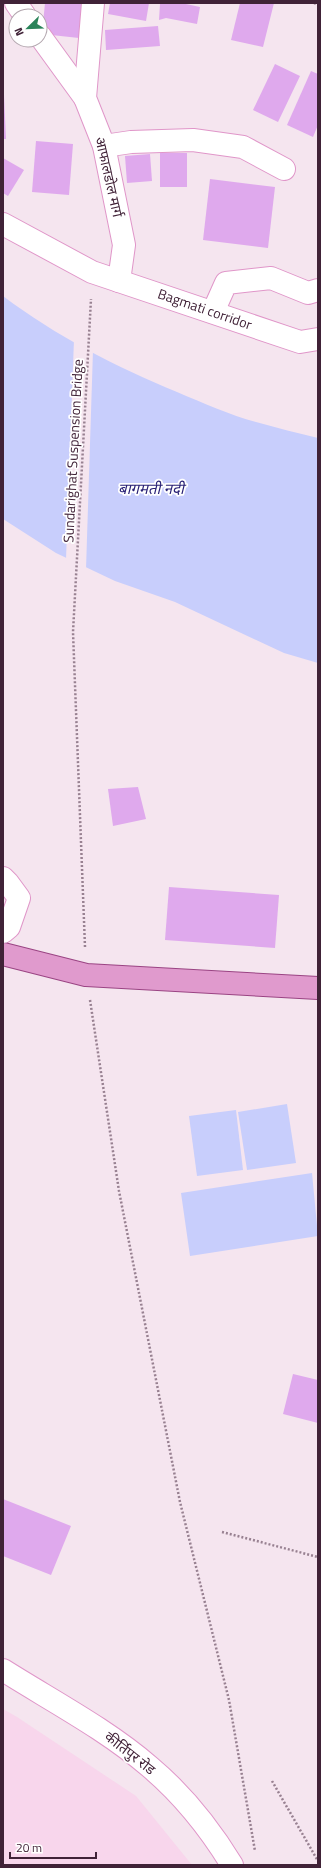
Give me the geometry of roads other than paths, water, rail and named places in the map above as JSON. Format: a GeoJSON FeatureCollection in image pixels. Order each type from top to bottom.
{"type":"FeatureCollection","features":[{"type":"Feature","properties":{"kind":"main road"},"geometry":{"type":"LineString","coordinates":[[3,954],[86,975],[318,988]]}},
{"type":"Feature","properties":{"kind":"street","name":"आफालडोल मार्ग"},"geometry":{"type":"LineString","coordinates":[[93,3],[86,98],[104,146],[124,245],[119,281]]}},
{"type":"Feature","properties":{"kind":"street"},"geometry":{"type":"LineString","coordinates":[[48,47],[86,98]]}},
{"type":"Feature","properties":{"kind":"street"},"geometry":{"type":"LineString","coordinates":[[104,146],[131,142],[193,140],[243,147],[284,169]]}},
{"type":"Feature","properties":{"kind":"street","name":"Bagmati corridor"},"geometry":{"type":"LineString","coordinates":[[3,224],[92,272],[300,342],[318,339]]}},
{"type":"Feature","properties":{"kind":"street"},"geometry":{"type":"LineString","coordinates":[[212,312],[226,283],[271,278],[308,293],[318,290]]}},
{"type":"Feature","properties":{"kind":"street"},"geometry":{"type":"LineString","coordinates":[[3,878],[19,898],[9,928],[3,932]]}},
{"type":"Feature","properties":{"kind":"street","name":"कीर्तिपुर रोड"},"geometry":{"type":"LineString","coordinates":[[3,1670],[113,1738],[151,1767],[197,1816],[217,1840],[232,1865]]}},
{"type":"Feature","properties":{"kind":"water","name":"बागमती नदी"},"geometry":{"type":"Polygon","coordinates":[[[3,296],[23,311],[87,350],[154,382],[236,416],[318,438],[318,663],[284,653],[175,602],[115,581],[56,553],[3,519],[3,296]]]}},
{"type":"Feature","properties":{"kind":"water"},"geometry":{"type":"Polygon","coordinates":[[[287,1104],[296,1163],[247,1170],[238,1112],[287,1104]]]}},
{"type":"Feature","properties":{"kind":"water"},"geometry":{"type":"Polygon","coordinates":[[[236,1110],[243,1170],[197,1176],[189,1116],[236,1110]]]}},
{"type":"Feature","properties":{"kind":"water"},"geometry":{"type":"Polygon","coordinates":[[[312,1173],[318,1236],[190,1256],[181,1193],[312,1173]]]}}]}
